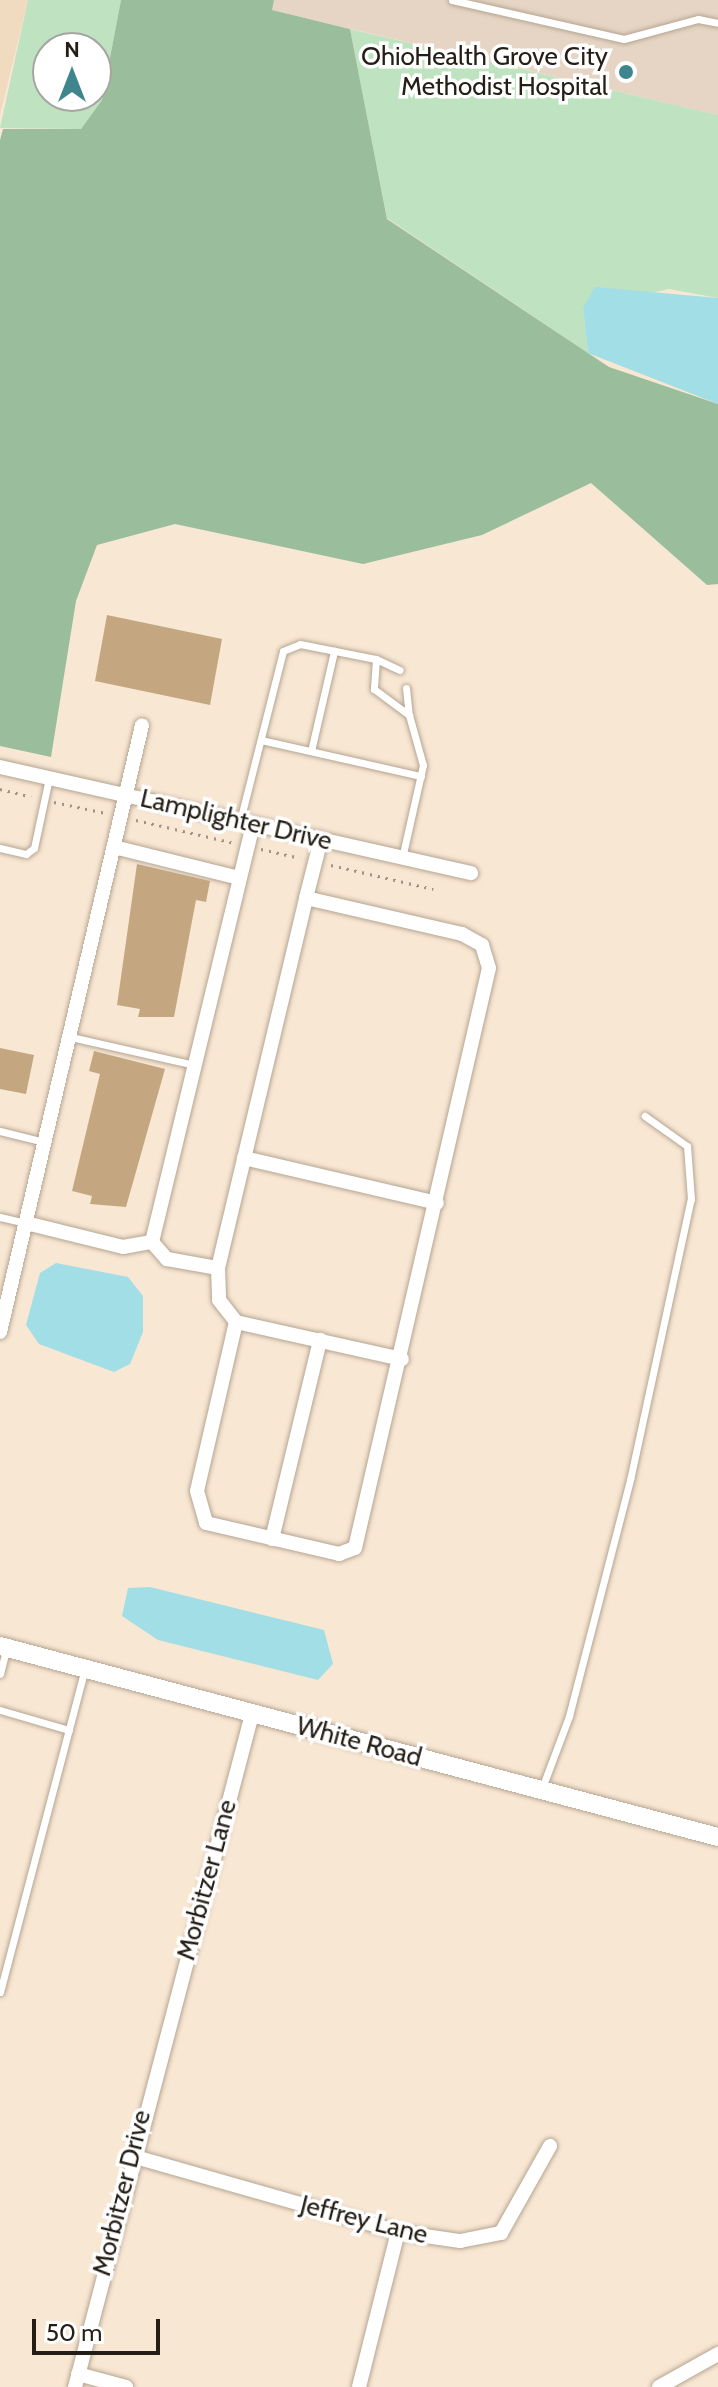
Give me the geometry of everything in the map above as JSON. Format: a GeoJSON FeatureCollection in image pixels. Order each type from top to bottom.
{"type":"FeatureCollection","features":[{"type":"Feature","properties":{"kind":"street"},"geometry":{"type":"LineString","coordinates":[[0,1332],[3,1304],[71,1037],[142,725]]}},
{"type":"Feature","properties":{"kind":"street","name":"Lamplighter Drive"},"geometry":{"type":"LineString","coordinates":[[0,767],[471,873]]}},
{"type":"Feature","properties":{"kind":"street"},"geometry":{"type":"LineString","coordinates":[[152,1242],[248,846],[247,823]]}},
{"type":"Feature","properties":{"kind":"street"},"geometry":{"type":"LineString","coordinates":[[321,839],[218,1268],[219,1300],[236,1322],[402,1359]]}},
{"type":"Feature","properties":{"kind":"street"},"geometry":{"type":"LineString","coordinates":[[114,847],[239,878]]}},
{"type":"Feature","properties":{"kind":"street"},"geometry":{"type":"LineString","coordinates":[[236,1322],[198,1506],[206,1523],[339,1554],[355,1548],[402,1359],[489,968],[482,945],[462,934],[306,898]]}},
{"type":"Feature","properties":{"kind":"street"},"geometry":{"type":"LineString","coordinates":[[244,1158],[437,1203]]}},
{"type":"Feature","properties":{"kind":"street"},"geometry":{"type":"LineString","coordinates":[[26,1223],[123,1247],[152,1242]]}},
{"type":"Feature","properties":{"kind":"street"},"geometry":{"type":"LineString","coordinates":[[152,1242],[167,1259],[218,1268]]}},
{"type":"Feature","properties":{"kind":"street"},"geometry":{"type":"LineString","coordinates":[[272,1539],[320,1340]]}},
{"type":"Feature","properties":{"kind":"street","name":"White Road"},"geometry":{"type":"LineString","coordinates":[[4,1647],[718,1837]]}},
{"type":"Feature","properties":{"kind":"street","name":"Morbitzer Lane"},"geometry":{"type":"LineString","coordinates":[[161,2047],[252,1714]]}},
{"type":"Feature","properties":{"kind":"street","name":"Morbitzer Drive"},"geometry":{"type":"LineString","coordinates":[[76,2381],[161,2047]]}},
{"type":"Feature","properties":{"kind":"street","name":"Jeffrey Lane"},"geometry":{"type":"LineString","coordinates":[[132,2156],[398,2232],[460,2241],[501,2233],[550,2146]]}},
{"type":"Feature","properties":{"kind":"street"},"geometry":{"type":"LineString","coordinates":[[359,2387],[398,2232]]}},
{"type":"Feature","properties":{"kind":"street"},"geometry":{"type":"LineString","coordinates":[[659,2387],[718,2354]]}},
{"type":"Feature","properties":{"kind":"street"},"geometry":{"type":"LineString","coordinates":[[76,2381],[126,2387]]}},
{"type":"Feature","properties":{"kind":"lane"},"geometry":{"type":"LineString","coordinates":[[457,1],[624,39],[698,19],[718,23]]}},
{"type":"Feature","properties":{"kind":"lane"},"geometry":{"type":"LineString","coordinates":[[247,823],[261,740],[283,651],[300,644],[376,659],[400,670]]}},
{"type":"Feature","properties":{"kind":"lane"},"geometry":{"type":"LineString","coordinates":[[311,751],[334,651]]}},
{"type":"Feature","properties":{"kind":"lane"},"geometry":{"type":"LineString","coordinates":[[376,659],[374,689],[409,715]]}},
{"type":"Feature","properties":{"kind":"lane"},"geometry":{"type":"LineString","coordinates":[[402,858],[421,776],[406,688]]}},
{"type":"Feature","properties":{"kind":"lane"},"geometry":{"type":"LineString","coordinates":[[261,740],[421,776]]}},
{"type":"Feature","properties":{"kind":"lane"},"geometry":{"type":"LineString","coordinates":[[0,848],[26,854],[34,848],[49,778]]}},
{"type":"Feature","properties":{"kind":"lane"},"geometry":{"type":"LineString","coordinates":[[71,1037],[196,1065]]}},
{"type":"Feature","properties":{"kind":"lane"},"geometry":{"type":"LineString","coordinates":[[542,1790],[569,1716],[630,1480],[691,1199],[687,1146],[645,1116]]}},
{"type":"Feature","properties":{"kind":"lane"},"geometry":{"type":"LineString","coordinates":[[0,1131],[45,1142]]}},
{"type":"Feature","properties":{"kind":"lane"},"geometry":{"type":"LineString","coordinates":[[0,1217],[26,1223]]}},
{"type":"Feature","properties":{"kind":"lane"},"geometry":{"type":"LineString","coordinates":[[0,1674],[4,1647]]}},
{"type":"Feature","properties":{"kind":"lane"},"geometry":{"type":"LineString","coordinates":[[0,1992],[85,1669]]}},
{"type":"Feature","properties":{"kind":"lane"},"geometry":{"type":"LineString","coordinates":[[0,1710],[69,1730]]}},
{"type":"Feature","properties":{"kind":"path"},"geometry":{"type":"LineString","coordinates":[[0,789],[433,889]]}},
{"type":"Feature","properties":{"kind":"shaded area"},"geometry":{"type":"Polygon","coordinates":[[[0,0],[28,0],[0,115],[0,0]]]}},
{"type":"Feature","properties":{"kind":"shaded area","name":"OhioHealth Grove City Methodist Hospital"},"geometry":{"type":"Polygon","coordinates":[[[274,0],[718,0],[718,115],[271,10],[274,0]]]}},
{"type":"Feature","properties":{"kind":"green space"},"geometry":{"type":"Polygon","coordinates":[[[28,0],[121,0],[112,47],[112,32],[32,32],[32,112],[93,112],[81,129],[0,128],[28,0]]]}},
{"type":"Feature","properties":{"kind":"green space"},"geometry":{"type":"Polygon","coordinates":[[[121,0],[274,0],[272,10],[350,29],[387,219],[609,367],[718,404],[718,584],[707,585],[591,483],[482,535],[363,564],[175,524],[97,545],[76,601],[51,757],[0,746],[0,140],[3,129],[81,129],[93,112],[112,112],[112,47],[121,0]]]}},
{"type":"Feature","properties":{"kind":"green space"},"geometry":{"type":"Polygon","coordinates":[[[350,29],[718,115],[718,298],[669,289],[583,308],[588,353],[387,218],[350,29]]]}},
{"type":"Feature","properties":{"kind":"water"},"geometry":{"type":"Polygon","coordinates":[[[595,287],[718,298],[718,404],[588,353],[583,308],[595,287]]]}},
{"type":"Feature","properties":{"kind":"water"},"geometry":{"type":"Polygon","coordinates":[[[56,1263],[128,1277],[143,1296],[143,1332],[130,1364],[114,1372],[39,1344],[26,1325],[40,1273],[56,1263]]]}},
{"type":"Feature","properties":{"kind":"water"},"geometry":{"type":"Polygon","coordinates":[[[150,1587],[324,1630],[333,1664],[318,1680],[158,1640],[122,1616],[128,1588],[150,1587]]]}},
{"type":"Feature","properties":{"kind":"building"},"geometry":{"type":"Polygon","coordinates":[[[107,615],[222,639],[210,705],[95,681],[107,615]]]}},
{"type":"Feature","properties":{"kind":"building"},"geometry":{"type":"Polygon","coordinates":[[[137,864],[210,881],[206,902],[196,900],[174,1017],[138,1017],[140,1009],[117,1005],[137,864]]]}},
{"type":"Feature","properties":{"kind":"building"},"geometry":{"type":"Polygon","coordinates":[[[0,1048],[34,1055],[26,1094],[0,1089],[0,1048]]]}},
{"type":"Feature","properties":{"kind":"building"},"geometry":{"type":"Polygon","coordinates":[[[94,1051],[165,1069],[126,1207],[90,1204],[92,1196],[72,1191],[100,1074],[89,1071],[94,1051]]]}},
{"type":"Feature","properties":{"kind":"place","name":"OhioHealth Grove City Methodist Hospital"},"geometry":{"type":"Point","coordinates":[626,72]}}]}
